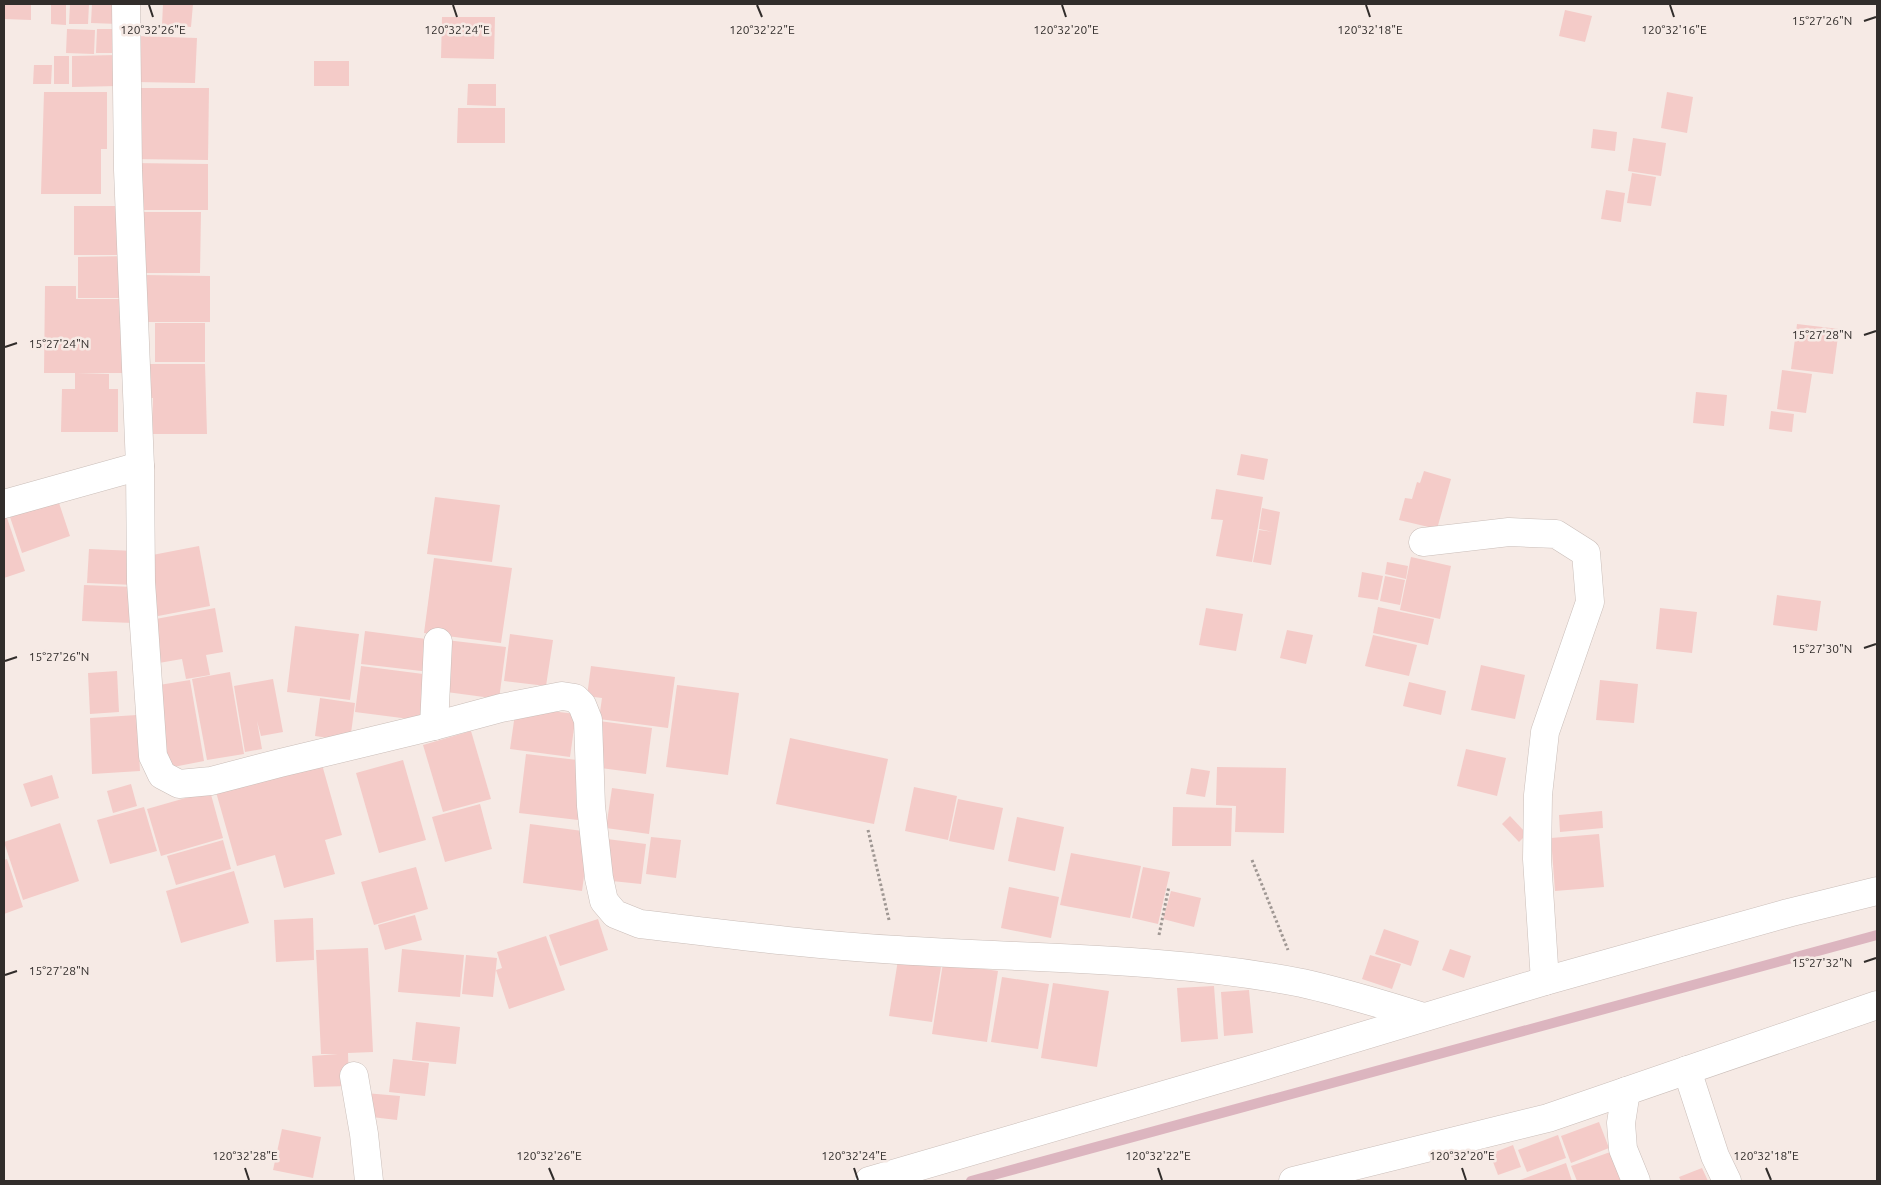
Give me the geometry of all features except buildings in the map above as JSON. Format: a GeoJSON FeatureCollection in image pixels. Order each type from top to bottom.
{"type":"FeatureCollection","features":[{"type":"Feature","properties":{"kind":"street"},"geometry":{"type":"LineString","coordinates":[[126,4],[128,170],[140,466],[141,582],[153,756],[162,775],[179,784],[211,782],[501,708],[562,696],[575,698],[582,705],[588,720],[592,806],[599,878],[604,901],[614,914],[640,924],[781,940],[895,950],[1152,964],[1231,972],[1301,983],[1346,993],[1424,1017]]}},
{"type":"Feature","properties":{"kind":"street"},"geometry":{"type":"LineString","coordinates":[[4,504],[140,466]]}},
{"type":"Feature","properties":{"kind":"street"},"geometry":{"type":"LineString","coordinates":[[1423,542],[1509,532],[1556,534],[1586,553],[1590,602],[1545,732],[1538,795],[1537,859],[1545,980]]}},
{"type":"Feature","properties":{"kind":"street"},"geometry":{"type":"LineString","coordinates":[[434,726],[438,642]]}},
{"type":"Feature","properties":{"kind":"street"},"geometry":{"type":"LineString","coordinates":[[869,1181],[1545,980],[1788,913],[1877,891]]}},
{"type":"Feature","properties":{"kind":"street"},"geometry":{"type":"LineString","coordinates":[[1293,1181],[1548,1118],[1877,1005]]}},
{"type":"Feature","properties":{"kind":"street"},"geometry":{"type":"LineString","coordinates":[[1687,1070],[1715,1156],[1727,1181]]}},
{"type":"Feature","properties":{"kind":"street"},"geometry":{"type":"LineString","coordinates":[[354,1076],[364,1134],[369,1181]]}},
{"type":"Feature","properties":{"kind":"street"},"geometry":{"type":"LineString","coordinates":[[1626,1091],[1621,1123],[1623,1149],[1636,1181]]}},
{"type":"Feature","properties":{"kind":"path"},"geometry":{"type":"LineString","coordinates":[[868,830],[895,950]]}},
{"type":"Feature","properties":{"kind":"path"},"geometry":{"type":"LineString","coordinates":[[1252,860],[1301,983]]}},
{"type":"Feature","properties":{"kind":"path"},"geometry":{"type":"LineString","coordinates":[[1152,964],[1169,886]]}},
{"type":"Feature","properties":{"kind":"waterway"},"geometry":{"type":"LineString","coordinates":[[971,1181],[1877,935]]}}]}
